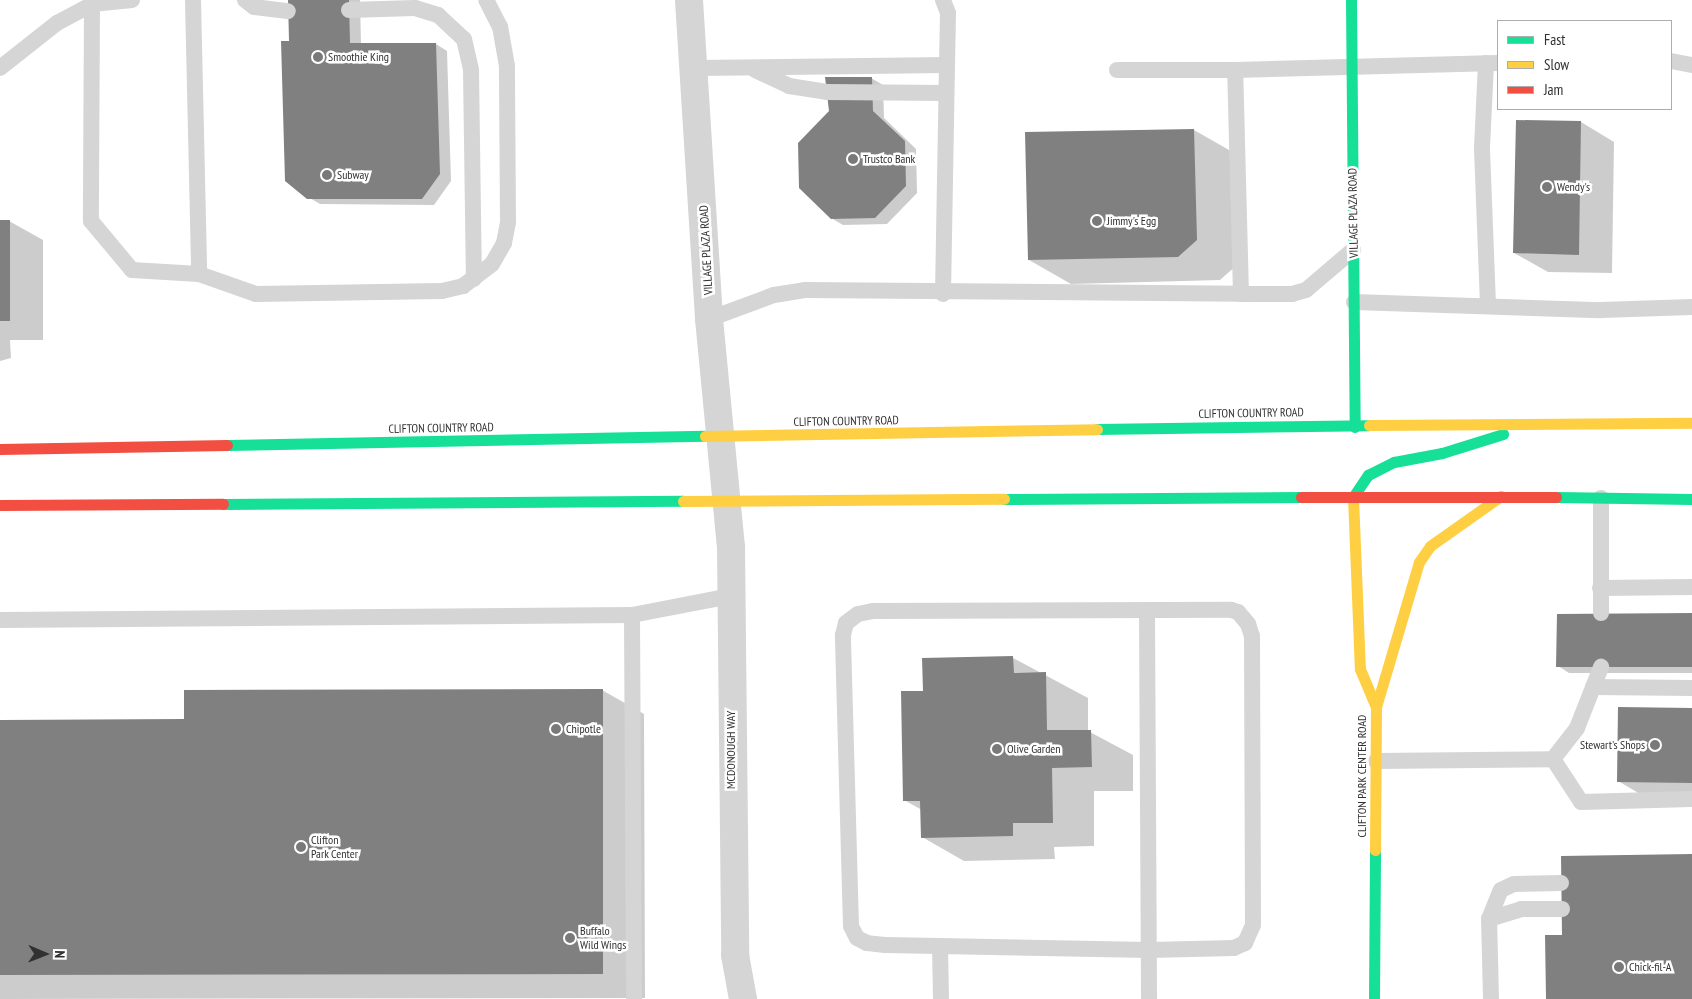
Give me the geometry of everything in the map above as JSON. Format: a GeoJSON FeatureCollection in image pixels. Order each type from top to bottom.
{"type":"FeatureCollection","features":[{"type":"Feature","properties":{"kind":"street","name":"VILLAGE PLAZA ROAD"},"geometry":{"type":"LineString","coordinates":[[689,0],[695,68],[709,319],[726,500]]}},
{"type":"Feature","properties":{"kind":"street","name":"VILLAGE PLAZA ROAD"},"geometry":{"type":"LineString","coordinates":[[1351,0],[1355,427]]}},
{"type":"Feature","properties":{"kind":"street","name":"CLIFTON COUNTRY ROAD"},"geometry":{"type":"LineString","coordinates":[[0,449],[1692,423]]}},
{"type":"Feature","properties":{"kind":"street"},"geometry":{"type":"LineString","coordinates":[[1353,497],[1368,475],[1394,462],[1442,453],[1527,426]]}},
{"type":"Feature","properties":{"kind":"street"},"geometry":{"type":"LineString","coordinates":[[1376,707],[1419,562],[1430,546],[1501,496]]}},
{"type":"Feature","properties":{"kind":"street"},"geometry":{"type":"LineString","coordinates":[[0,505],[1501,496],[1692,499]]}},
{"type":"Feature","properties":{"kind":"street","name":"CLIFTON PARK CENTER ROAD"},"geometry":{"type":"LineString","coordinates":[[1353,497],[1360,669],[1376,707],[1374,999]]}},
{"type":"Feature","properties":{"kind":"street","name":"MCDONOUGH WAY"},"geometry":{"type":"LineString","coordinates":[[726,500],[731,546],[735,955],[743,999]]}},
{"type":"Feature","properties":{"kind":"lane"},"geometry":{"type":"LineString","coordinates":[[0,68],[57,23],[92,4],[132,0]]}},
{"type":"Feature","properties":{"kind":"lane"},"geometry":{"type":"LineString","coordinates":[[193,0],[199,274]]}},
{"type":"Feature","properties":{"kind":"lane"},"geometry":{"type":"LineString","coordinates":[[245,0],[254,7],[288,12]]}},
{"type":"Feature","properties":{"kind":"lane"},"geometry":{"type":"LineString","coordinates":[[92,4],[91,221],[132,270],[199,274],[256,294],[442,291],[462,286],[474,280],[492,264],[504,243],[508,222],[507,66],[500,27],[486,0]]}},
{"type":"Feature","properties":{"kind":"lane"},"geometry":{"type":"LineString","coordinates":[[943,0],[948,13],[943,294]]}},
{"type":"Feature","properties":{"kind":"lane"},"geometry":{"type":"LineString","coordinates":[[349,10],[415,8],[438,14],[464,39],[471,70],[474,280]]}},
{"type":"Feature","properties":{"kind":"lane"},"geometry":{"type":"LineString","coordinates":[[1672,61],[1692,65]]}},
{"type":"Feature","properties":{"kind":"lane"},"geometry":{"type":"LineString","coordinates":[[1116,70],[1352,69],[1492,63],[1482,149],[1488,306]]}},
{"type":"Feature","properties":{"kind":"lane"},"geometry":{"type":"LineString","coordinates":[[695,68],[946,65]]}},
{"type":"Feature","properties":{"kind":"lane"},"geometry":{"type":"LineString","coordinates":[[752,68],[789,86],[827,92],[946,94]]}},
{"type":"Feature","properties":{"kind":"lane"},"geometry":{"type":"LineString","coordinates":[[1236,70],[1241,294]]}},
{"type":"Feature","properties":{"kind":"lane"},"geometry":{"type":"LineString","coordinates":[[709,319],[774,295],[805,290],[943,294],[1292,294],[1306,290],[1353,250]]}},
{"type":"Feature","properties":{"kind":"lane"},"geometry":{"type":"LineString","coordinates":[[1354,302],[1601,310],[1692,308]]}},
{"type":"Feature","properties":{"kind":"lane"},"geometry":{"type":"LineString","coordinates":[[1601,498],[1601,613]]}},
{"type":"Feature","properties":{"kind":"lane"},"geometry":{"type":"LineString","coordinates":[[1600,588],[1692,586]]}},
{"type":"Feature","properties":{"kind":"lane"},"geometry":{"type":"LineString","coordinates":[[0,620],[632,615],[731,596]]}},
{"type":"Feature","properties":{"kind":"lane"},"geometry":{"type":"LineString","coordinates":[[874,611],[1147,612],[1238,612],[1248,624],[1252,636],[1253,925],[1244,944],[1234,948],[1148,950],[940,947],[867,943],[856,938],[851,926],[843,636],[846,623],[858,614],[874,611]]}},
{"type":"Feature","properties":{"kind":"lane"},"geometry":{"type":"LineString","coordinates":[[1147,612],[1149,999]]}},
{"type":"Feature","properties":{"kind":"lane"},"geometry":{"type":"LineString","coordinates":[[632,615],[634,999]]}},
{"type":"Feature","properties":{"kind":"lane"},"geometry":{"type":"LineString","coordinates":[[1553,759],[1577,728],[1601,666]]}},
{"type":"Feature","properties":{"kind":"lane"},"geometry":{"type":"LineString","coordinates":[[1593,687],[1692,688]]}},
{"type":"Feature","properties":{"kind":"lane"},"geometry":{"type":"LineString","coordinates":[[1376,761],[1553,759]]}},
{"type":"Feature","properties":{"kind":"lane"},"geometry":{"type":"LineString","coordinates":[[1553,759],[1581,802],[1692,799]]}},
{"type":"Feature","properties":{"kind":"lane"},"geometry":{"type":"LineString","coordinates":[[1491,999],[1489,919],[1501,890],[1514,884],[1562,883]]}},
{"type":"Feature","properties":{"kind":"lane"},"geometry":{"type":"LineString","coordinates":[[1489,919],[1521,909],[1562,909]]}},
{"type":"Feature","properties":{"kind":"lane"},"geometry":{"type":"LineString","coordinates":[[940,947],[941,999]]}},
{"type":"Feature","properties":{"kind":"building"},"geometry":{"type":"Polygon","coordinates":[[[288,0],[349,0],[350,43],[436,43],[440,174],[422,199],[307,199],[285,181],[281,41],[289,41],[288,0]]]}},
{"type":"Feature","properties":{"kind":"building"},"geometry":{"type":"Polygon","coordinates":[[[825,77],[872,77],[873,111],[905,141],[906,186],[875,218],[831,219],[799,188],[798,143],[829,111],[825,77]]]}},
{"type":"Feature","properties":{"kind":"building","name":"Wendy's"},"geometry":{"type":"Polygon","coordinates":[[[1516,120],[1581,121],[1579,255],[1513,253],[1516,120]]]}},
{"type":"Feature","properties":{"kind":"building"},"geometry":{"type":"Polygon","coordinates":[[[1194,129],[1197,240],[1178,257],[1028,260],[1025,132],[1194,129]]]}},
{"type":"Feature","properties":{"kind":"building"},"geometry":{"type":"Polygon","coordinates":[[[0,220],[10,220],[10,321],[0,321],[0,220]]]}},
{"type":"Feature","properties":{"kind":"building"},"geometry":{"type":"Polygon","coordinates":[[[1692,613],[1692,667],[1556,667],[1557,614],[1692,613]]]}},
{"type":"Feature","properties":{"kind":"building","name":"Olive Garden"},"geometry":{"type":"Polygon","coordinates":[[[1013,656],[1014,673],[1046,672],[1047,730],[1091,730],[1092,767],[1052,768],[1053,823],[1013,823],[1013,836],[921,838],[920,801],[903,801],[901,691],[923,691],[922,658],[1013,656]]]}},
{"type":"Feature","properties":{"kind":"building","name":"Clifton Park Center"},"geometry":{"type":"Polygon","coordinates":[[[603,689],[603,974],[0,975],[0,720],[184,719],[184,690],[603,689]]]}},
{"type":"Feature","properties":{"kind":"building","name":"Stewart's Shops"},"geometry":{"type":"Polygon","coordinates":[[[1618,707],[1692,708],[1692,783],[1617,782],[1618,707]]]}},
{"type":"Feature","properties":{"kind":"building"},"geometry":{"type":"Polygon","coordinates":[[[1692,854],[1692,999],[1546,999],[1545,935],[1562,935],[1561,856],[1692,854]]]}},
{"type":"Feature","properties":{"kind":"traffic: fast"},"geometry":{"type":"LineString","coordinates":[[1351,0],[1355,427]]}},
{"type":"Feature","properties":{"kind":"traffic: fast"},"geometry":{"type":"LineString","coordinates":[[1097,429],[1369,425]]}},
{"type":"Feature","properties":{"kind":"traffic: fast"},"geometry":{"type":"LineString","coordinates":[[1353,497],[1368,475],[1394,462],[1442,453],[1503,434]]}},
{"type":"Feature","properties":{"kind":"traffic: fast"},"geometry":{"type":"LineString","coordinates":[[227,445],[705,436]]}},
{"type":"Feature","properties":{"kind":"traffic: fast"},"geometry":{"type":"LineString","coordinates":[[1004,499],[1301,497]]}},
{"type":"Feature","properties":{"kind":"traffic: fast"},"geometry":{"type":"LineString","coordinates":[[1556,497],[1692,499]]}},
{"type":"Feature","properties":{"kind":"traffic: fast"},"geometry":{"type":"LineString","coordinates":[[223,504],[683,501]]}},
{"type":"Feature","properties":{"kind":"traffic: fast"},"geometry":{"type":"LineString","coordinates":[[1374,999],[1375,850]]}},
{"type":"Feature","properties":{"kind":"traffic: slow"},"geometry":{"type":"LineString","coordinates":[[1369,425],[1692,423]]}},
{"type":"Feature","properties":{"kind":"traffic: slow"},"geometry":{"type":"LineString","coordinates":[[705,436],[1097,429]]}},
{"type":"Feature","properties":{"kind":"traffic: slow"},"geometry":{"type":"LineString","coordinates":[[1376,707],[1419,562],[1430,546],[1501,496]]}},
{"type":"Feature","properties":{"kind":"traffic: slow"},"geometry":{"type":"LineString","coordinates":[[1353,497],[1360,669],[1376,707],[1375,850]]}},
{"type":"Feature","properties":{"kind":"traffic: slow"},"geometry":{"type":"LineString","coordinates":[[683,501],[1004,499]]}},
{"type":"Feature","properties":{"kind":"traffic: jam"},"geometry":{"type":"LineString","coordinates":[[0,449],[227,445]]}},
{"type":"Feature","properties":{"kind":"traffic: jam"},"geometry":{"type":"LineString","coordinates":[[1301,497],[1556,497]]}},
{"type":"Feature","properties":{"kind":"traffic: jam"},"geometry":{"type":"LineString","coordinates":[[0,505],[223,504]]}},
{"type":"Feature","properties":{"kind":"place","name":"Smoothie King"},"geometry":{"type":"Point","coordinates":[318,57]}},
{"type":"Feature","properties":{"kind":"place","name":"Trustco Bank"},"geometry":{"type":"Point","coordinates":[853,159]}},
{"type":"Feature","properties":{"kind":"place","name":"Subway"},"geometry":{"type":"Point","coordinates":[327,175]}},
{"type":"Feature","properties":{"kind":"place","name":"Wendy's"},"geometry":{"type":"Point","coordinates":[1547,187]}},
{"type":"Feature","properties":{"kind":"place","name":"Jimmy's Egg"},"geometry":{"type":"Point","coordinates":[1097,221]}},
{"type":"Feature","properties":{"kind":"place","name":"Chipotle"},"geometry":{"type":"Point","coordinates":[556,729]}},
{"type":"Feature","properties":{"kind":"place","name":"Stewart's Shops"},"geometry":{"type":"Point","coordinates":[1655,745]}},
{"type":"Feature","properties":{"kind":"place","name":"Olive Garden"},"geometry":{"type":"Point","coordinates":[997,749]}},
{"type":"Feature","properties":{"kind":"place","name":"Clifton Park Center"},"geometry":{"type":"Point","coordinates":[301,847]}},
{"type":"Feature","properties":{"kind":"place","name":"Buffalo Wild Wings"},"geometry":{"type":"Point","coordinates":[570,938]}},
{"type":"Feature","properties":{"kind":"place","name":"Chick-fil-A"},"geometry":{"type":"Point","coordinates":[1619,967]}}]}
